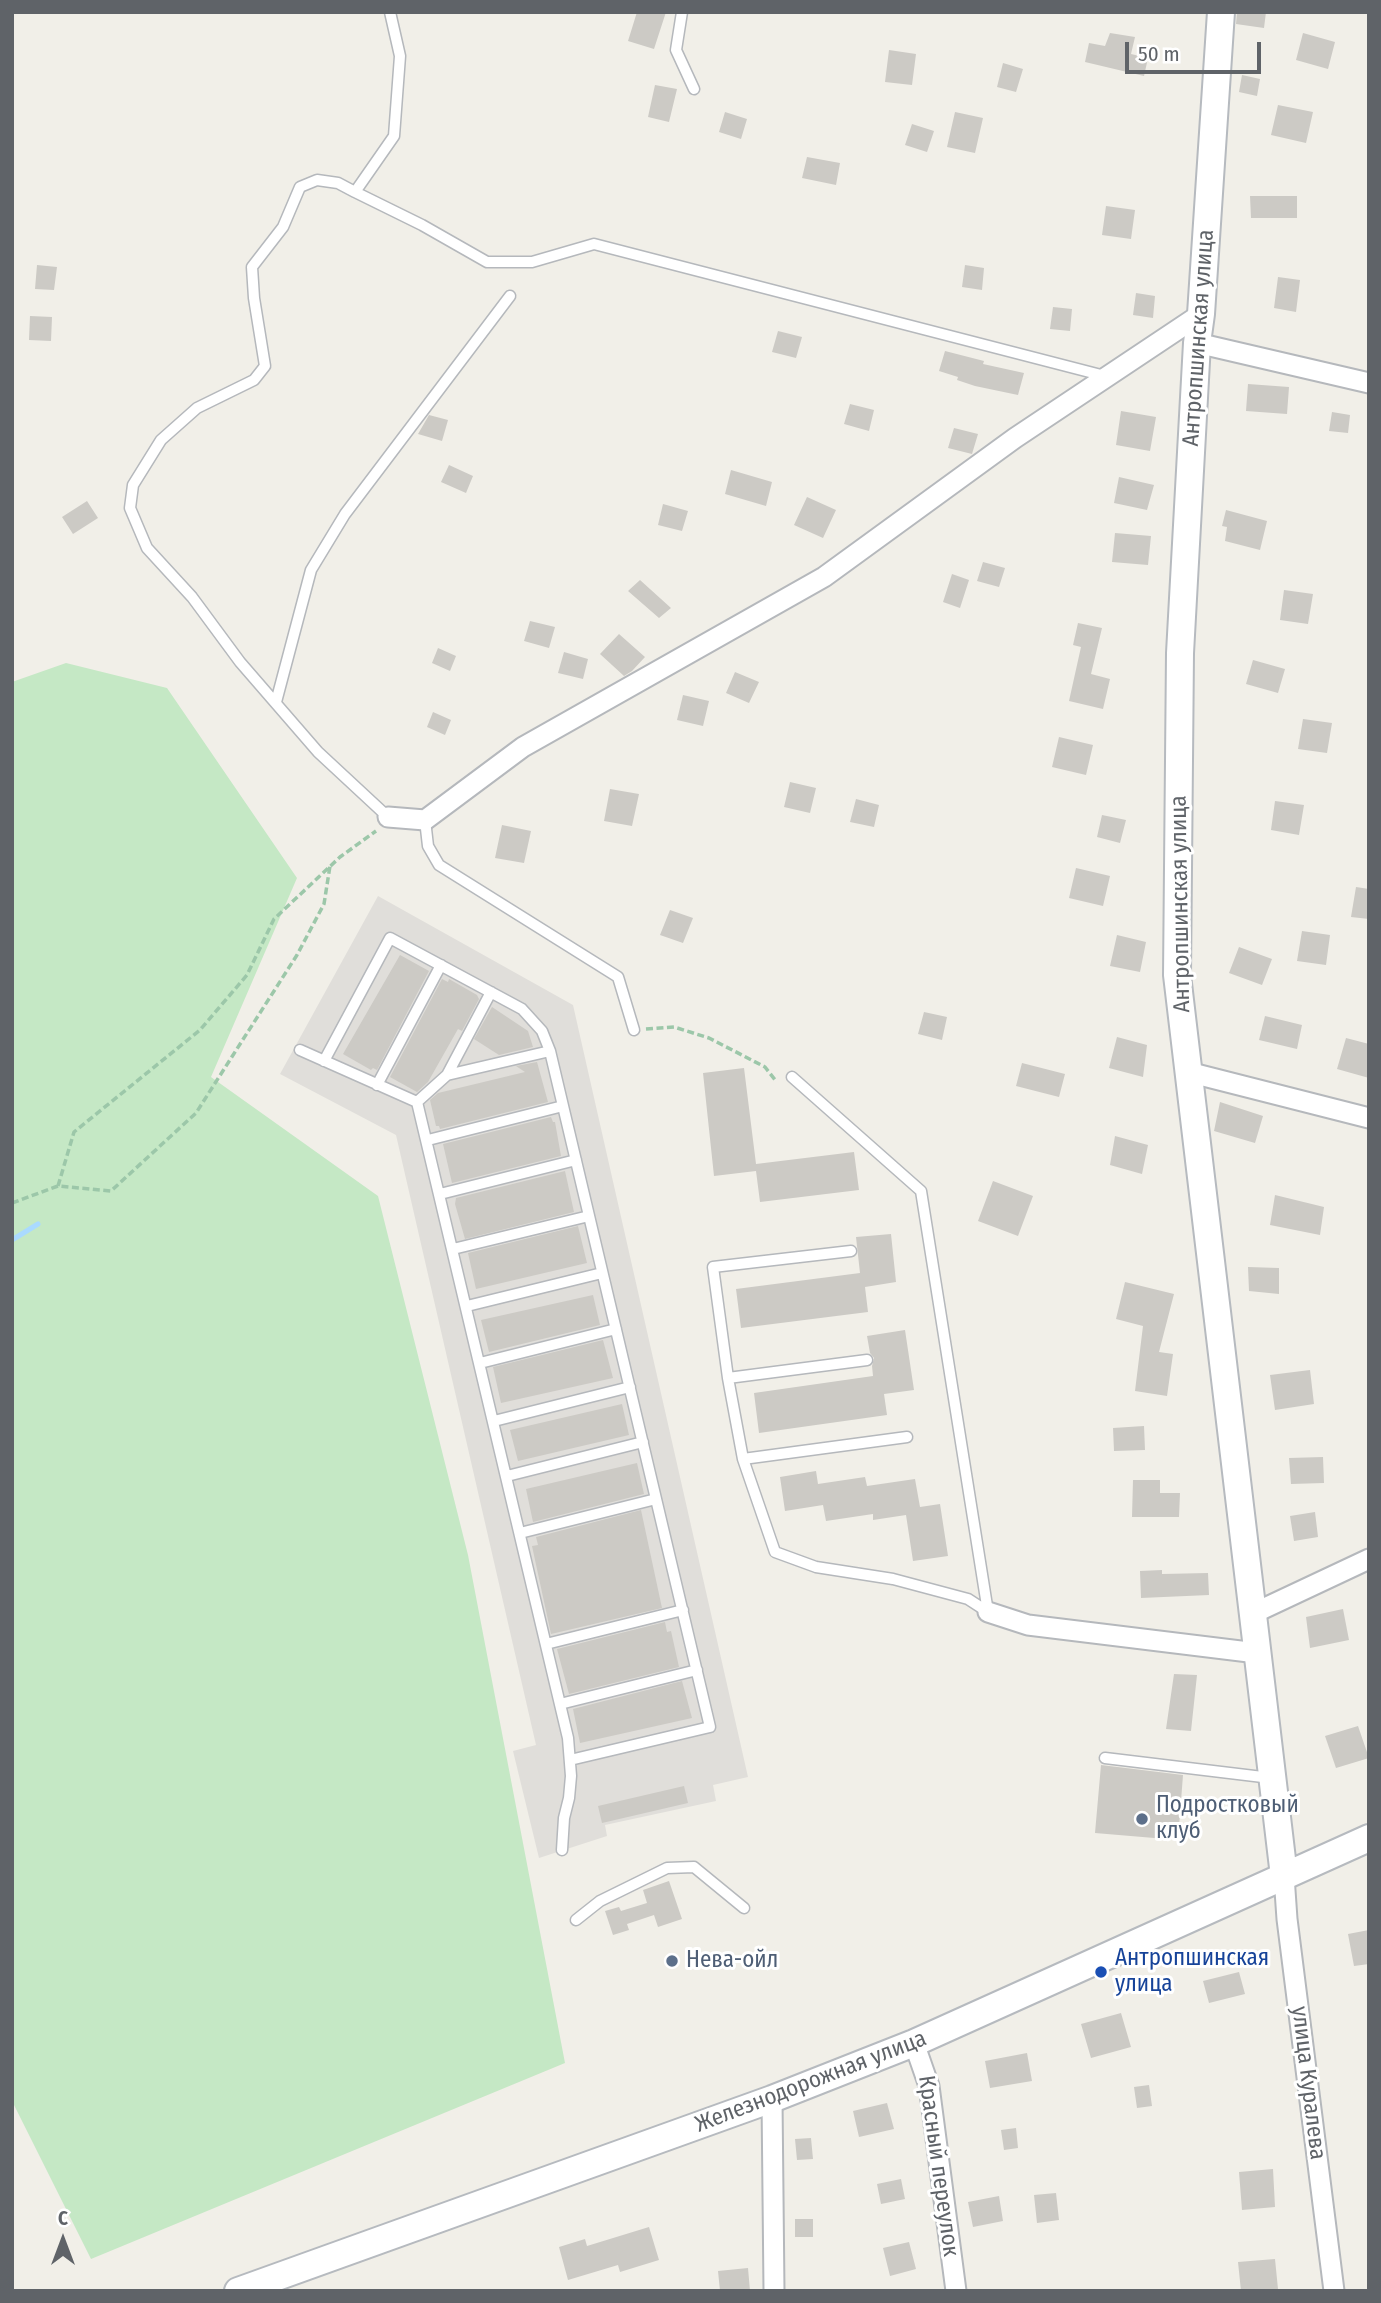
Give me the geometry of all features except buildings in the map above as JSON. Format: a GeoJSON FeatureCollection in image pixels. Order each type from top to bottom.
{"type":"FeatureCollection","features":[{"type":"Feature","properties":{"kind":"street","name":"Антропшинская улица"},"geometry":{"type":"LineString","coordinates":[[1221,12],[1197,343],[1180,667],[1177,975],[1284,1876]]}},
{"type":"Feature","properties":{"kind":"street"},"geometry":{"type":"LineString","coordinates":[[388,817],[425,820],[523,747],[824,577],[1015,438],[1201,314]]}},
{"type":"Feature","properties":{"kind":"street"},"geometry":{"type":"LineString","coordinates":[[1197,343],[1369,383]]}},
{"type":"Feature","properties":{"kind":"street"},"geometry":{"type":"LineString","coordinates":[[1188,1072],[1369,1118]]}},
{"type":"Feature","properties":{"kind":"street"},"geometry":{"type":"LineString","coordinates":[[1252,1614],[1369,1559]]}},
{"type":"Feature","properties":{"kind":"street"},"geometry":{"type":"LineString","coordinates":[[988,1612],[1028,1625],[1257,1653]]}},
{"type":"Feature","properties":{"kind":"street","name":"Железнодорожная улица"},"geometry":{"type":"LineString","coordinates":[[239,2291],[772,2099],[914,2043],[1369,1838]]}},
{"type":"Feature","properties":{"kind":"street","name":"улица Куралева"},"geometry":{"type":"LineString","coordinates":[[1284,1876],[1287,1919],[1334,2291]]}},
{"type":"Feature","properties":{"kind":"street","name":"Красный переулок"},"geometry":{"type":"LineString","coordinates":[[914,2043],[929,2086],[956,2291]]}},
{"type":"Feature","properties":{"kind":"street"},"geometry":{"type":"LineString","coordinates":[[772,2099],[774,2291]]}},
{"type":"Feature","properties":{"kind":"lane"},"geometry":{"type":"LineString","coordinates":[[355,192],[394,136],[400,56],[390,12]]}},
{"type":"Feature","properties":{"kind":"lane"},"geometry":{"type":"LineString","coordinates":[[682,12],[676,50],[694,89]]}},
{"type":"Feature","properties":{"kind":"lane"},"geometry":{"type":"LineString","coordinates":[[388,817],[318,752],[240,662],[192,597],[147,548],[130,508],[133,485],[162,440],[197,408],[254,380],[265,366],[252,267],[283,227],[300,187],[317,180],[338,183],[422,225],[487,262],[532,262],[594,244],[1109,377]]}},
{"type":"Feature","properties":{"kind":"lane"},"geometry":{"type":"LineString","coordinates":[[276,702],[311,570],[345,514],[510,296]]}},
{"type":"Feature","properties":{"kind":"lane"},"geometry":{"type":"LineString","coordinates":[[425,820],[428,846],[439,865],[618,977],[634,1030]]}},
{"type":"Feature","properties":{"kind":"lane"},"geometry":{"type":"LineString","coordinates":[[324,1061],[390,938],[522,1009],[542,1031],[550,1051],[710,1727],[570,1760]]}},
{"type":"Feature","properties":{"kind":"lane"},"geometry":{"type":"LineString","coordinates":[[377,1085],[441,965]]}},
{"type":"Feature","properties":{"kind":"lane"},"geometry":{"type":"LineString","coordinates":[[417,1102],[447,1075],[491,992]]}},
{"type":"Feature","properties":{"kind":"lane"},"geometry":{"type":"LineString","coordinates":[[300,1050],[417,1102]]}},
{"type":"Feature","properties":{"kind":"lane"},"geometry":{"type":"LineString","coordinates":[[447,1075],[550,1051]]}},
{"type":"Feature","properties":{"kind":"lane"},"geometry":{"type":"LineString","coordinates":[[792,1076],[921,1191],[988,1612]]}},
{"type":"Feature","properties":{"kind":"lane"},"geometry":{"type":"LineString","coordinates":[[417,1102],[568,1738],[570,1787],[562,1850]]}},
{"type":"Feature","properties":{"kind":"lane"},"geometry":{"type":"LineString","coordinates":[[428,1140],[563,1106]]}},
{"type":"Feature","properties":{"kind":"lane"},"geometry":{"type":"LineString","coordinates":[[440,1194],[576,1160]]}},
{"type":"Feature","properties":{"kind":"lane"},"geometry":{"type":"LineString","coordinates":[[453,1249],[589,1216]]}},
{"type":"Feature","properties":{"kind":"lane"},"geometry":{"type":"LineString","coordinates":[[851,1251],[713,1267],[727,1377],[743,1459],[775,1552],[816,1567],[893,1579],[968,1599],[988,1612]]}},
{"type":"Feature","properties":{"kind":"lane"},"geometry":{"type":"LineString","coordinates":[[467,1306],[603,1273]]}},
{"type":"Feature","properties":{"kind":"lane"},"geometry":{"type":"LineString","coordinates":[[480,1363],[616,1329]]}},
{"type":"Feature","properties":{"kind":"lane"},"geometry":{"type":"LineString","coordinates":[[727,1377],[866,1360]]}},
{"type":"Feature","properties":{"kind":"lane"},"geometry":{"type":"LineString","coordinates":[[494,1421],[629,1387]]}},
{"type":"Feature","properties":{"kind":"lane"},"geometry":{"type":"LineString","coordinates":[[743,1459],[908,1437]]}},
{"type":"Feature","properties":{"kind":"lane"},"geometry":{"type":"LineString","coordinates":[[507,1476],[643,1442]]}},
{"type":"Feature","properties":{"kind":"lane"},"geometry":{"type":"LineString","coordinates":[[520,1533],[656,1499]]}},
{"type":"Feature","properties":{"kind":"lane"},"geometry":{"type":"LineString","coordinates":[[546,1644],[682,1610]]}},
{"type":"Feature","properties":{"kind":"lane"},"geometry":{"type":"LineString","coordinates":[[560,1704],[697,1670]]}},
{"type":"Feature","properties":{"kind":"lane"},"geometry":{"type":"LineString","coordinates":[[1105,1758],[1274,1778]]}},
{"type":"Feature","properties":{"kind":"lane"},"geometry":{"type":"LineString","coordinates":[[576,1920],[600,1901],[667,1868],[694,1867],[744,1908]]}},
{"type":"Feature","properties":{"kind":"path"},"geometry":{"type":"LineString","coordinates":[[58,1186],[74,1132],[200,1030],[247,975],[274,919],[330,866],[378,830],[388,817]]}},
{"type":"Feature","properties":{"kind":"path"},"geometry":{"type":"LineString","coordinates":[[12,1203],[58,1186],[111,1191],[196,1113],[297,955],[324,904],[330,866]]}},
{"type":"Feature","properties":{"kind":"path"},"geometry":{"type":"LineString","coordinates":[[634,1030],[674,1027],[709,1038],[765,1067],[776,1081]]}},
{"type":"Feature","properties":{"kind":"shaded area"},"geometry":{"type":"Polygon","coordinates":[[[378,896],[573,1005],[748,1777],[713,1785],[716,1801],[605,1825],[607,1836],[539,1858],[513,1751],[536,1745],[396,1135],[280,1074],[378,896]]]}},
{"type":"Feature","properties":{"kind":"green space"},"geometry":{"type":"Polygon","coordinates":[[[66,663],[167,688],[297,878],[211,1077],[378,1196],[468,1555],[565,2063],[91,2259],[12,2101],[12,682],[66,663]]]}},
{"type":"Feature","properties":{"kind":"waterway"},"geometry":{"type":"LineString","coordinates":[[12,1240],[38,1224]]}},
{"type":"Feature","properties":{"kind":"place","name":"Подростковый клуб"},"geometry":{"type":"Point","coordinates":[1142,1819]}},
{"type":"Feature","properties":{"kind":"place","name":"Нева-ойл"},"geometry":{"type":"Point","coordinates":[672,1961]}},
{"type":"Feature","properties":{"kind":"place","name":"Антропшинская улица"},"geometry":{"type":"Point","coordinates":[1101,1972]}}]}
